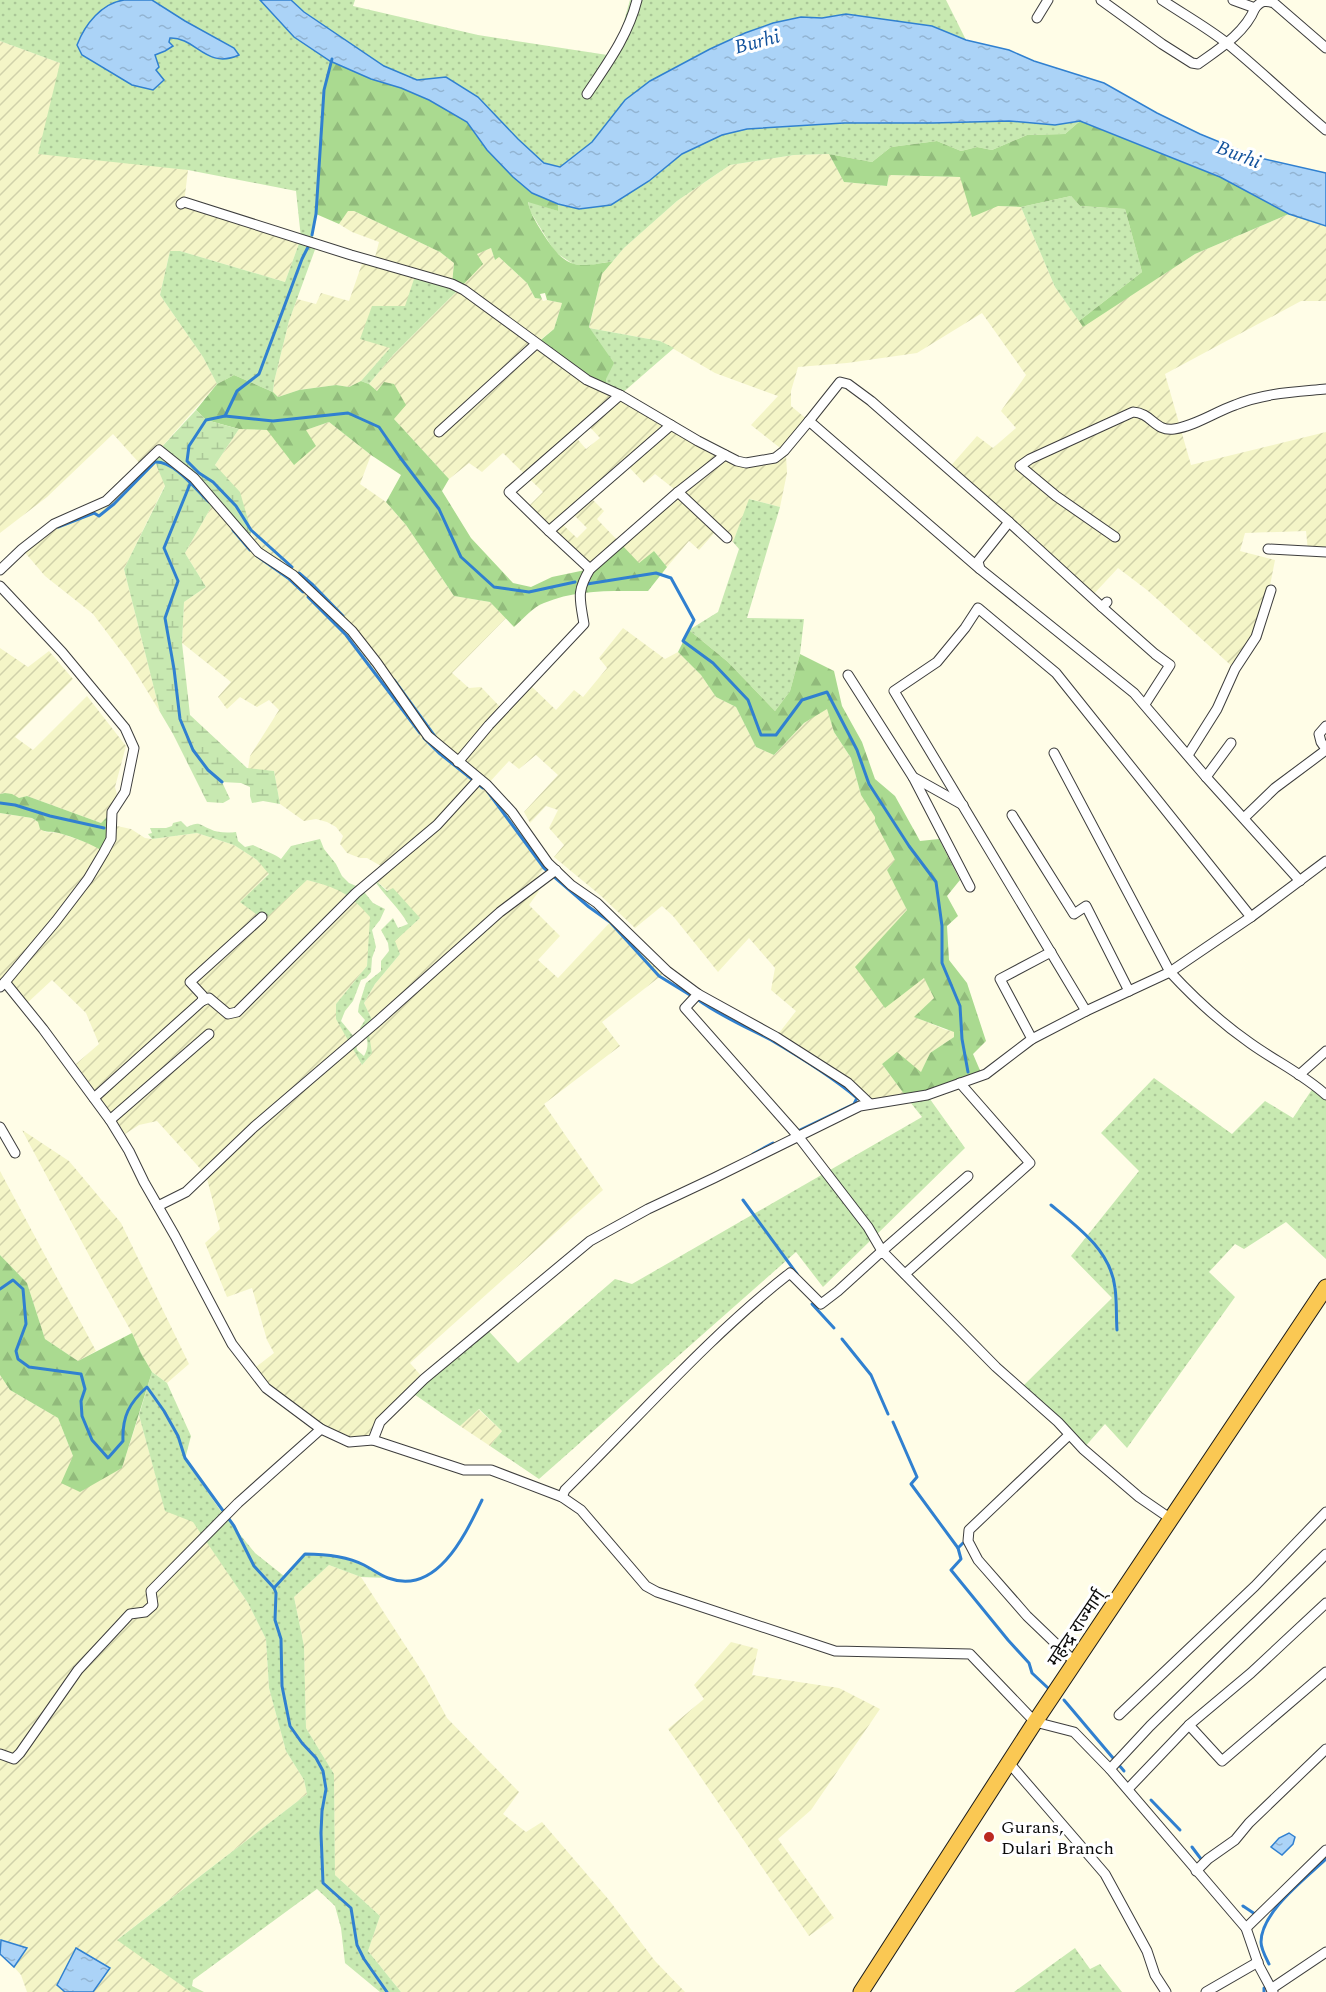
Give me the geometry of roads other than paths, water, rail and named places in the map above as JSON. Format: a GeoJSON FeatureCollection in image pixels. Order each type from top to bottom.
{"type":"FeatureCollection","features":[{"type":"Feature","properties":{"kind":"highway","name":"महेन्द्र राज्मार्ग्"},"geometry":{"type":"LineString","coordinates":[[864,1990],[1035,1722],[1326,1287]]}},
{"type":"Feature","properties":{"kind":"street"},"geometry":{"type":"LineString","coordinates":[[587,94],[614,56],[632,21],[637,0]]}},
{"type":"Feature","properties":{"kind":"street"},"geometry":{"type":"LineString","coordinates":[[1037,18],[1048,0]]}},
{"type":"Feature","properties":{"kind":"street"},"geometry":{"type":"LineString","coordinates":[[1101,0],[1192,63],[1198,64],[1227,44],[1247,22],[1260,2],[1266,0],[1274,3],[1326,48]]}},
{"type":"Feature","properties":{"kind":"street"},"geometry":{"type":"LineString","coordinates":[[1162,0],[1227,44],[1326,130]]}},
{"type":"Feature","properties":{"kind":"street"},"geometry":{"type":"LineString","coordinates":[[1233,0],[1255,8]]}},
{"type":"Feature","properties":{"kind":"street"},"geometry":{"type":"LineString","coordinates":[[181,204],[183,202],[452,284],[465,290],[587,380],[620,395],[724,455],[746,463],[776,458],[840,382],[848,384],[871,401],[1105,604],[1155,654],[1170,665],[1145,704]]}},
{"type":"Feature","properties":{"kind":"street"},"geometry":{"type":"LineString","coordinates":[[439,432],[536,344]]}},
{"type":"Feature","properties":{"kind":"street"},"geometry":{"type":"LineString","coordinates":[[1115,537],[1020,466],[1030,459],[1133,412],[1142,412],[1162,428],[1174,429],[1260,396],[1326,389]]}},
{"type":"Feature","properties":{"kind":"street"},"geometry":{"type":"LineString","coordinates":[[590,569],[509,492],[620,395]]}},
{"type":"Feature","properties":{"kind":"street"},"geometry":{"type":"LineString","coordinates":[[808,421],[980,569],[1134,693],[1300,881]]}},
{"type":"Feature","properties":{"kind":"street"},"geometry":{"type":"LineString","coordinates":[[549,531],[671,425]]}},
{"type":"Feature","properties":{"kind":"street"},"geometry":{"type":"LineString","coordinates":[[0,570],[54,524],[106,501],[159,450],[194,478],[258,552],[301,582],[352,631],[429,736],[479,779],[512,812],[548,863],[614,918],[667,971],[698,994],[776,1036],[848,1083],[869,1103]]}},
{"type":"Feature","properties":{"kind":"street"},"geometry":{"type":"LineString","coordinates":[[458,762],[489,725],[584,624],[579,592],[590,569],[724,455]]}},
{"type":"Feature","properties":{"kind":"street"},"geometry":{"type":"LineString","coordinates":[[678,492],[727,538]]}},
{"type":"Feature","properties":{"kind":"street"},"geometry":{"type":"LineString","coordinates":[[980,569],[978,561],[1009,522]]}},
{"type":"Feature","properties":{"kind":"street"},"geometry":{"type":"LineString","coordinates":[[1268,549],[1326,552]]}},
{"type":"Feature","properties":{"kind":"street"},"geometry":{"type":"LineString","coordinates":[[0,586],[62,652],[125,728],[134,748],[125,792],[112,813],[111,839],[104,852],[88,879],[56,921],[2,984],[43,1029],[110,1120],[129,1151],[232,1344],[266,1388],[321,1429],[349,1442],[373,1440],[464,1470],[491,1470],[562,1497],[581,1510],[646,1586],[693,1604],[835,1651],[970,1654],[1035,1722],[1074,1732],[1128,1789],[1246,1928],[1258,1962],[1272,1990],[1326,1952]]}},
{"type":"Feature","properties":{"kind":"street"},"geometry":{"type":"LineString","coordinates":[[1188,755],[1217,709],[1235,669],[1256,637],[1271,590]]}},
{"type":"Feature","properties":{"kind":"street"},"geometry":{"type":"LineString","coordinates":[[1086,1011],[894,691],[937,662],[978,608],[1056,673],[1251,917]]}},
{"type":"Feature","properties":{"kind":"street"},"geometry":{"type":"LineString","coordinates":[[848,675],[913,777],[970,887]]}},
{"type":"Feature","properties":{"kind":"street"},"geometry":{"type":"LineString","coordinates":[[1244,818],[1283,782],[1326,749],[1319,734],[1326,726]]}},
{"type":"Feature","properties":{"kind":"street"},"geometry":{"type":"LineString","coordinates":[[1206,777],[1231,743]]}},
{"type":"Feature","properties":{"kind":"street"},"geometry":{"type":"LineString","coordinates":[[1054,753],[1170,972],[1194,998],[1249,1042],[1315,1085],[1326,1095]]}},
{"type":"Feature","properties":{"kind":"street"},"geometry":{"type":"LineString","coordinates":[[913,777],[965,806]]}},
{"type":"Feature","properties":{"kind":"street"},"geometry":{"type":"LineString","coordinates":[[94,1098],[202,1001],[209,998],[228,1014],[237,1012],[356,893],[437,825],[479,779]]}},
{"type":"Feature","properties":{"kind":"street"},"geometry":{"type":"LineString","coordinates":[[1012,815],[1074,914],[1086,906],[1129,991]]}},
{"type":"Feature","properties":{"kind":"street"},"geometry":{"type":"LineString","coordinates":[[373,1440],[380,1422],[424,1379],[590,1241],[648,1209],[869,1103],[927,1095],[986,1074],[1032,1039],[1170,972],[1251,917],[1326,861]]}},
{"type":"Feature","properties":{"kind":"street"},"geometry":{"type":"LineString","coordinates":[[158,1206],[186,1191],[254,1127],[501,912],[556,870]]}},
{"type":"Feature","properties":{"kind":"street"},"geometry":{"type":"LineString","coordinates":[[202,1001],[203,996],[190,982],[261,917]]}},
{"type":"Feature","properties":{"kind":"street"},"geometry":{"type":"LineString","coordinates":[[1032,1039],[1000,980],[1051,952]]}},
{"type":"Feature","properties":{"kind":"street"},"geometry":{"type":"LineString","coordinates":[[698,994],[685,1008],[798,1136],[868,1227],[882,1251],[996,1366],[1118,1480],[1171,1519]]}},
{"type":"Feature","properties":{"kind":"street"},"geometry":{"type":"LineString","coordinates":[[110,1120],[209,1034]]}},
{"type":"Feature","properties":{"kind":"street"},"geometry":{"type":"LineString","coordinates":[[1299,1075],[1326,1051]]}},
{"type":"Feature","properties":{"kind":"street"},"geometry":{"type":"LineString","coordinates":[[905,1274],[1030,1163],[960,1083]]}},
{"type":"Feature","properties":{"kind":"street"},"geometry":{"type":"LineString","coordinates":[[0,1127],[15,1153]]}},
{"type":"Feature","properties":{"kind":"street"},"geometry":{"type":"LineString","coordinates":[[562,1497],[566,1490],[741,1314],[790,1273],[821,1304],[968,1176]]}},
{"type":"Feature","properties":{"kind":"street"},"geometry":{"type":"LineString","coordinates":[[0,1754],[14,1759],[20,1753],[78,1670],[130,1614],[145,1612],[153,1605],[151,1592],[238,1503],[321,1429]]}},
{"type":"Feature","properties":{"kind":"street"},"geometry":{"type":"LineString","coordinates":[[1070,1435],[969,1530],[968,1541],[978,1560],[1002,1589],[1026,1616],[1076,1663]]}},
{"type":"Feature","properties":{"kind":"street"},"geometry":{"type":"LineString","coordinates":[[1119,1714],[1255,1586],[1326,1512]]}},
{"type":"Feature","properties":{"kind":"street"},"geometry":{"type":"LineString","coordinates":[[1110,1769],[1150,1726],[1326,1554]]}},
{"type":"Feature","properties":{"kind":"street"},"geometry":{"type":"LineString","coordinates":[[1128,1789],[1189,1725],[1251,1673],[1326,1603]]}},
{"type":"Feature","properties":{"kind":"street"},"geometry":{"type":"LineString","coordinates":[[1189,1725],[1222,1761],[1326,1673]]}},
{"type":"Feature","properties":{"kind":"street"},"geometry":{"type":"LineString","coordinates":[[1196,1871],[1208,1859],[1235,1840],[1326,1749]]}},
{"type":"Feature","properties":{"kind":"street"},"geometry":{"type":"LineString","coordinates":[[1010,1764],[1105,1874],[1147,1951],[1155,1975],[1166,1992]]}},
{"type":"Feature","properties":{"kind":"street"},"geometry":{"type":"LineString","coordinates":[[1246,1928],[1326,1850]]}},
{"type":"Feature","properties":{"kind":"street"},"geometry":{"type":"LineString","coordinates":[[1206,1992],[1258,1962]]}},
{"type":"Feature","properties":{"kind":"water"},"geometry":{"type":"Polygon","coordinates":[[[124,0],[152,0],[234,48],[239,55],[228,59],[218,59],[187,42],[170,38],[169,42],[173,46],[155,55],[159,67],[156,70],[164,80],[153,90],[132,85],[82,55],[77,45],[95,16],[109,5],[124,0]]]}},
{"type":"Feature","properties":{"kind":"water","name":"Burhi"},"geometry":{"type":"Polygon","coordinates":[[[260,0],[291,0],[304,12],[384,66],[417,80],[446,77],[478,97],[544,163],[560,167],[592,142],[625,100],[650,81],[745,33],[773,23],[801,17],[822,18],[846,14],[932,26],[966,40],[1009,50],[1034,61],[1104,83],[1200,134],[1256,157],[1326,173],[1326,226],[1289,214],[1220,177],[1080,121],[1055,125],[1009,121],[844,123],[747,129],[722,135],[682,154],[649,181],[611,205],[579,209],[558,204],[532,193],[487,150],[467,122],[429,100],[330,61],[294,37],[260,0]]]}},
{"type":"Feature","properties":{"kind":"water"},"geometry":{"type":"Polygon","coordinates":[[[1289,1833],[1295,1837],[1293,1844],[1282,1855],[1271,1847],[1279,1838],[1289,1833]]]}},
{"type":"Feature","properties":{"kind":"water"},"geometry":{"type":"Polygon","coordinates":[[[1,1940],[27,1948],[14,1967],[0,1954],[1,1940]]]}},
{"type":"Feature","properties":{"kind":"water"},"geometry":{"type":"Polygon","coordinates":[[[76,1948],[110,1968],[93,1992],[65,1992],[57,1985],[76,1948]]]}},
{"type":"Feature","properties":{"kind":"waterway"},"geometry":{"type":"LineString","coordinates":[[312,235],[316,214],[324,90],[332,59]]}},
{"type":"Feature","properties":{"kind":"waterway"},"geometry":{"type":"LineString","coordinates":[[308,247],[259,374],[237,391],[225,416],[273,421],[348,413],[379,427],[439,509],[461,557],[494,587],[529,592],[575,582]]}},
{"type":"Feature","properties":{"kind":"waterway"},"geometry":{"type":"LineString","coordinates":[[225,416],[206,420],[189,446],[187,461],[213,482],[236,506],[251,530],[292,567]]}},
{"type":"Feature","properties":{"kind":"waterway"},"geometry":{"type":"LineString","coordinates":[[58,527],[94,513],[99,516],[155,462],[170,466],[177,471],[209,502]]}},
{"type":"Feature","properties":{"kind":"waterway"},"geometry":{"type":"LineString","coordinates":[[190,484],[164,548],[178,581],[165,618],[180,719],[193,750],[208,770],[222,782]]}},
{"type":"Feature","properties":{"kind":"waterway"},"geometry":{"type":"LineString","coordinates":[[233,530],[250,550]]}},
{"type":"Feature","properties":{"kind":"waterway"},"geometry":{"type":"LineString","coordinates":[[257,556],[303,592]]}},
{"type":"Feature","properties":{"kind":"waterway"},"geometry":{"type":"LineString","coordinates":[[299,573],[343,616]]}},
{"type":"Feature","properties":{"kind":"waterway"},"geometry":{"type":"LineString","coordinates":[[587,584],[656,573],[671,578],[694,620],[683,641],[713,663],[748,700],[761,735],[776,735],[802,700],[827,692],[857,750],[869,784],[909,846],[936,882],[942,926],[942,963],[960,1006],[962,1039],[968,1072]]}},
{"type":"Feature","properties":{"kind":"waterway"},"geometry":{"type":"LineString","coordinates":[[308,597],[346,635],[420,733]]}},
{"type":"Feature","properties":{"kind":"waterway"},"geometry":{"type":"LineString","coordinates":[[394,680],[436,738]]}},
{"type":"Feature","properties":{"kind":"waterway"},"geometry":{"type":"LineString","coordinates":[[424,738],[483,788]]}},
{"type":"Feature","properties":{"kind":"waterway"},"geometry":{"type":"LineString","coordinates":[[488,792],[544,868],[610,922],[659,976],[690,995]]}},
{"type":"Feature","properties":{"kind":"waterway"},"geometry":{"type":"LineString","coordinates":[[0,803],[104,828]]}},
{"type":"Feature","properties":{"kind":"waterway"},"geometry":{"type":"LineString","coordinates":[[697,999],[793,1053],[826,1074],[857,1098],[854,1104],[800,1130]]}},
{"type":"Feature","properties":{"kind":"waterway"},"geometry":{"type":"LineString","coordinates":[[753,1154],[773,1143]]}},
{"type":"Feature","properties":{"kind":"waterway"},"geometry":{"type":"LineString","coordinates":[[743,1200],[797,1274]]}},
{"type":"Feature","properties":{"kind":"waterway"},"geometry":{"type":"LineString","coordinates":[[1051,1205],[1092,1241],[1107,1263],[1115,1288],[1117,1330]]}},
{"type":"Feature","properties":{"kind":"waterway"},"geometry":{"type":"LineString","coordinates":[[0,1289],[13,1280],[23,1289],[26,1324],[16,1351],[18,1359],[29,1367],[81,1374],[85,1389],[81,1401],[82,1416],[92,1440],[108,1458],[123,1441],[125,1418],[131,1405],[147,1387],[178,1436],[185,1458],[234,1526],[254,1566],[274,1588],[305,1554],[350,1559],[388,1578],[405,1581],[421,1578],[435,1570],[458,1545],[482,1500]]}},
{"type":"Feature","properties":{"kind":"waterway"},"geometry":{"type":"LineString","coordinates":[[812,1304],[834,1328]]}},
{"type":"Feature","properties":{"kind":"waterway"},"geometry":{"type":"LineString","coordinates":[[842,1339],[871,1375],[888,1414]]}},
{"type":"Feature","properties":{"kind":"waterway"},"geometry":{"type":"LineString","coordinates":[[893,1422],[917,1477],[911,1484],[958,1548]]}},
{"type":"Feature","properties":{"kind":"waterway"},"geometry":{"type":"LineString","coordinates":[[963,1543],[958,1548],[961,1559],[951,1570],[1029,1663],[1032,1673],[1048,1688]]}},
{"type":"Feature","properties":{"kind":"waterway"},"geometry":{"type":"LineString","coordinates":[[274,1588],[276,1593],[275,1620],[281,1639],[282,1686],[290,1726],[316,1758],[323,1771],[326,1789],[321,1833],[323,1883],[351,1908],[357,1945],[387,1992]]}},
{"type":"Feature","properties":{"kind":"waterway"},"geometry":{"type":"LineString","coordinates":[[1064,1700],[1124,1771]]}},
{"type":"Feature","properties":{"kind":"waterway"},"geometry":{"type":"LineString","coordinates":[[1151,1800],[1180,1830]]}},
{"type":"Feature","properties":{"kind":"waterway"},"geometry":{"type":"LineString","coordinates":[[1192,1847],[1201,1859]]}},
{"type":"Feature","properties":{"kind":"waterway"},"geometry":{"type":"LineString","coordinates":[[1269,1964],[1261,1942],[1268,1919],[1296,1886],[1326,1859]]}},
{"type":"Feature","properties":{"kind":"waterway"},"geometry":{"type":"LineString","coordinates":[[1243,1906],[1255,1914]]}},
{"type":"Feature","properties":{"kind":"place","name":"Gurans, Dulari Branch"},"geometry":{"type":"Point","coordinates":[989,1837]}}]}
